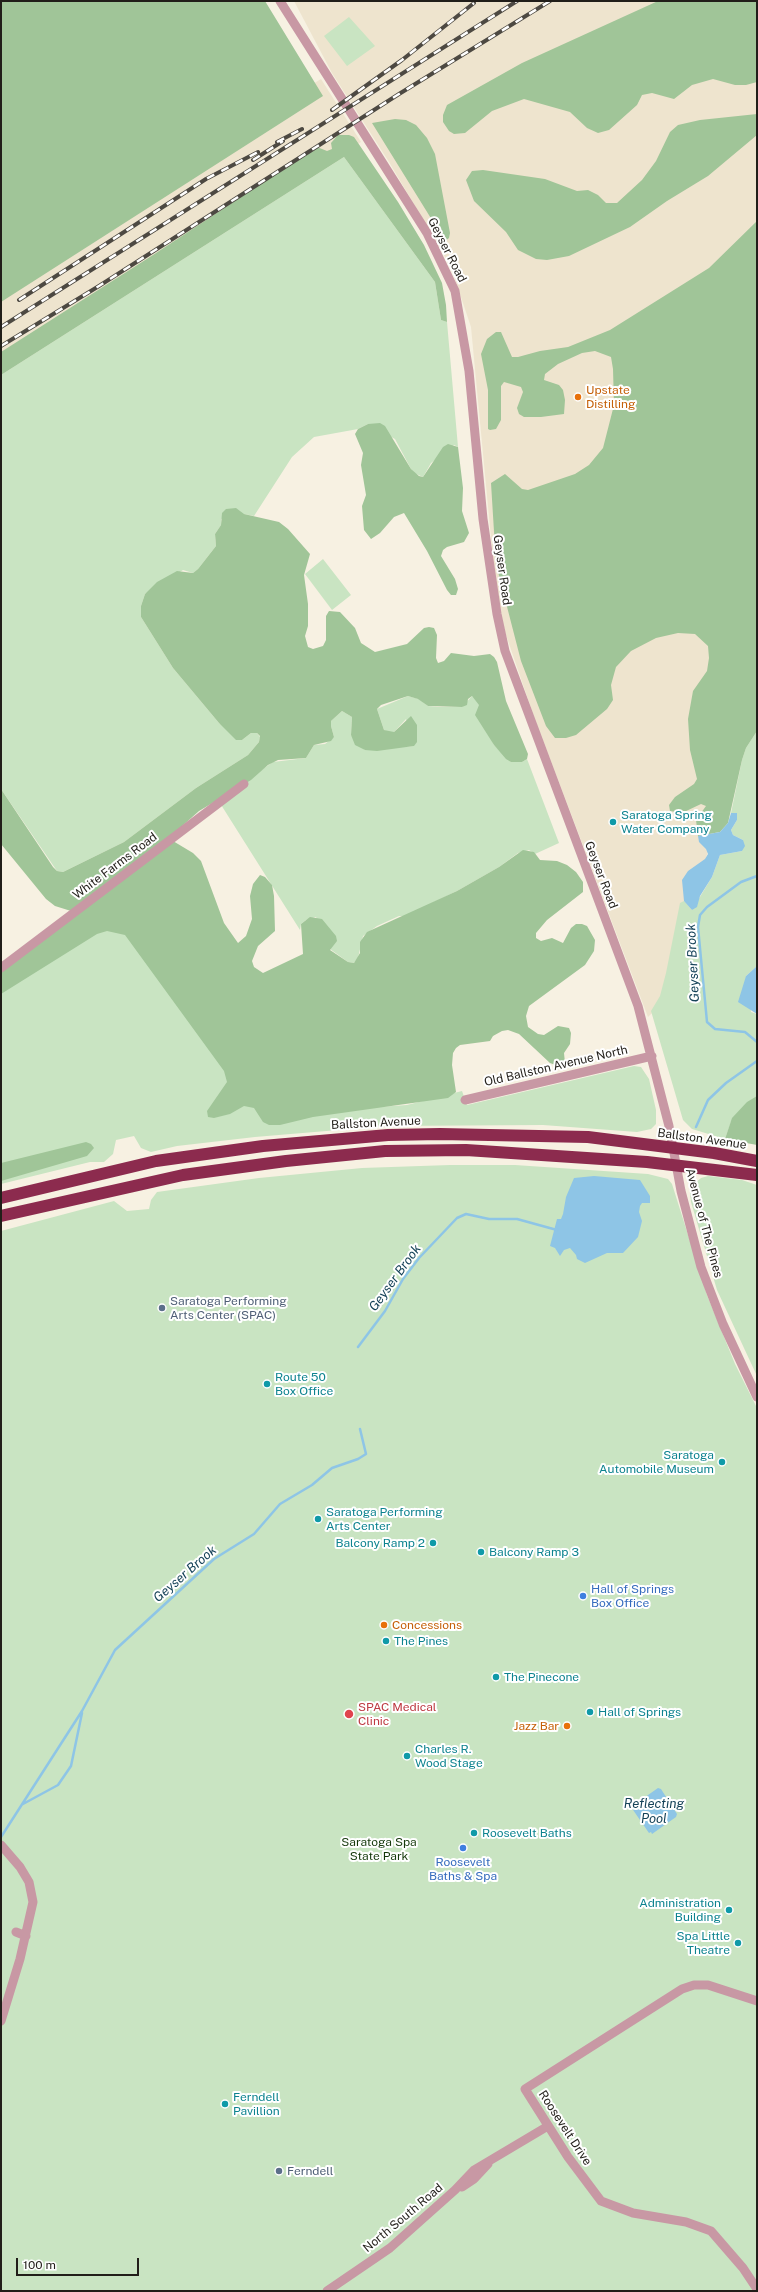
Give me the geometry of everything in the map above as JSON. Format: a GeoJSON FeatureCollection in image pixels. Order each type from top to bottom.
{"type":"FeatureCollection","features":[{"type":"Feature","properties":{"kind":"highway","name":"Ballston Avenue"},"geometry":{"type":"LineString","coordinates":[[1,1198],[156,1161],[332,1139],[440,1134],[588,1137],[757,1161]]}},
{"type":"Feature","properties":{"kind":"highway"},"geometry":{"type":"LineString","coordinates":[[1,1216],[183,1175],[286,1161],[385,1151],[466,1150],[676,1164],[757,1175]]}},
{"type":"Feature","properties":{"kind":"street","name":"Geyser Road"},"geometry":{"type":"LineString","coordinates":[[280,1],[427,233],[455,290],[469,371],[483,519],[497,614],[505,651],[638,1006],[652,1056],[676,1164]]}},
{"type":"Feature","properties":{"kind":"street","name":"White Farms Road"},"geometry":{"type":"LineString","coordinates":[[1,968],[244,784]]}},
{"type":"Feature","properties":{"kind":"street","name":"Old Ballston Avenue North"},"geometry":{"type":"LineString","coordinates":[[465,1100],[652,1056]]}},
{"type":"Feature","properties":{"kind":"street","name":"Avenue of The Pines"},"geometry":{"type":"LineString","coordinates":[[676,1164],[681,1191],[701,1267],[723,1324],[757,1397]]}},
{"type":"Feature","properties":{"kind":"street"},"geometry":{"type":"LineString","coordinates":[[1,1845],[20,1867],[29,1882],[33,1902],[26,1936],[1,2020]]}},
{"type":"Feature","properties":{"kind":"street"},"geometry":{"type":"LineString","coordinates":[[16,1932],[26,1936]]}},
{"type":"Feature","properties":{"kind":"street","name":"Roosevelt Drive"},"geometry":{"type":"LineString","coordinates":[[757,2001],[708,1985],[694,1985],[679,1990],[525,2089],[548,2126],[601,2201],[633,2213],[686,2222],[711,2231],[743,2268],[757,2289]]}},
{"type":"Feature","properties":{"kind":"street","name":"North South Road"},"geometry":{"type":"LineString","coordinates":[[327,2291],[390,2248],[455,2190],[474,2179],[491,2162],[548,2126]]}},
{"type":"Feature","properties":{"kind":"shaded area"},"geometry":{"type":"Polygon","coordinates":[[[294,1],[757,1],[757,717],[735,756],[666,999],[648,1017],[532,711],[505,632],[496,591],[471,327],[451,267],[389,162],[332,73],[294,1]]]}},
{"type":"Feature","properties":{"kind":"shaded area"},"geometry":{"type":"Polygon","coordinates":[[[321,79],[361,142],[1,372],[1,281],[147,184],[321,79]]]}},
{"type":"Feature","properties":{"kind":"green space"},"geometry":{"type":"Polygon","coordinates":[[[1,1],[265,1],[323,96],[1,302],[1,1]]]}},
{"type":"Feature","properties":{"kind":"green space"},"geometry":{"type":"Polygon","coordinates":[[[658,1],[757,1],[757,82],[746,85],[735,85],[713,79],[692,85],[674,99],[652,93],[642,95],[637,105],[609,130],[598,133],[587,128],[570,112],[524,99],[492,111],[465,133],[454,134],[449,131],[443,122],[443,115],[447,105],[522,63],[658,1]]]}},
{"type":"Feature","properties":{"kind":"green space"},"geometry":{"type":"Polygon","coordinates":[[[349,17],[375,46],[347,66],[324,36],[349,17]]]}},
{"type":"Feature","properties":{"kind":"green space"},"geometry":{"type":"Polygon","coordinates":[[[757,114],[757,135],[708,176],[667,201],[630,227],[569,256],[547,260],[536,259],[518,250],[506,232],[474,201],[466,180],[472,171],[483,170],[545,179],[577,191],[588,190],[598,195],[606,203],[617,203],[642,180],[656,161],[670,132],[678,125],[700,120],[757,114]]]}},
{"type":"Feature","properties":{"kind":"green space"},"geometry":{"type":"Polygon","coordinates":[[[395,119],[406,120],[416,125],[427,138],[435,154],[450,233],[449,238],[445,241],[372,123],[395,119]]]}},
{"type":"Feature","properties":{"kind":"green space"},"geometry":{"type":"Polygon","coordinates":[[[338,135],[349,135],[354,137],[398,202],[424,245],[442,283],[447,322],[441,320],[435,282],[344,157],[1,375],[1,352],[153,255],[317,147],[327,151],[332,149],[331,143],[338,135]]]}},
{"type":"Feature","properties":{"kind":"green space"},"geometry":{"type":"Polygon","coordinates":[[[344,157],[435,282],[441,320],[447,322],[458,447],[454,445],[431,463],[423,477],[414,473],[411,469],[395,439],[368,424],[358,429],[314,437],[292,457],[254,516],[244,514],[221,519],[221,525],[215,534],[216,546],[198,569],[193,573],[183,570],[145,594],[141,606],[141,617],[173,668],[219,723],[242,740],[251,733],[257,733],[260,737],[259,742],[248,755],[196,788],[124,842],[63,872],[57,871],[1,789],[1,375],[344,157]]]}},
{"type":"Feature","properties":{"kind":"green space"},"geometry":{"type":"Polygon","coordinates":[[[757,221],[757,731],[746,748],[742,760],[728,823],[720,832],[698,836],[696,820],[706,806],[701,804],[682,813],[670,811],[669,805],[675,797],[694,784],[697,779],[690,750],[688,719],[693,691],[707,671],[709,658],[708,646],[695,634],[678,633],[656,638],[631,651],[616,667],[611,685],[613,700],[607,709],[576,735],[566,738],[555,738],[546,726],[521,661],[496,564],[491,483],[505,474],[522,489],[528,490],[575,474],[589,465],[603,448],[614,405],[613,369],[611,357],[595,351],[582,353],[558,364],[545,374],[544,380],[559,385],[563,390],[565,400],[564,414],[541,417],[524,417],[519,414],[517,408],[523,392],[521,387],[504,382],[501,386],[501,420],[496,429],[490,430],[488,429],[488,390],[481,354],[487,339],[496,332],[501,332],[512,357],[518,357],[540,351],[568,347],[610,330],[709,268],[757,221]]]}},
{"type":"Feature","properties":{"kind":"green space"},"geometry":{"type":"Polygon","coordinates":[[[380,423],[385,426],[411,469],[419,476],[423,477],[443,447],[448,444],[458,447],[463,488],[462,511],[469,533],[464,542],[447,547],[443,550],[441,556],[455,579],[458,589],[456,595],[451,595],[447,590],[427,551],[404,513],[394,517],[380,533],[371,539],[364,530],[362,506],[366,495],[361,465],[363,453],[355,434],[358,429],[368,424],[380,423]]]}},
{"type":"Feature","properties":{"kind":"green space"},"geometry":{"type":"Polygon","coordinates":[[[236,508],[244,514],[279,522],[288,529],[310,554],[304,575],[308,604],[308,626],[305,636],[308,647],[313,649],[323,646],[326,640],[326,616],[329,611],[340,612],[355,628],[361,643],[375,652],[407,644],[424,628],[429,627],[434,628],[437,635],[436,658],[438,663],[444,661],[451,653],[474,656],[490,654],[497,662],[506,701],[528,754],[527,759],[522,762],[511,762],[506,759],[494,745],[475,715],[479,705],[472,696],[468,699],[467,705],[462,707],[428,706],[418,699],[408,696],[381,705],[377,709],[384,730],[394,732],[411,716],[417,725],[417,742],[414,746],[377,751],[365,750],[355,745],[351,735],[352,717],[342,711],[331,721],[334,737],[331,741],[314,745],[306,758],[278,760],[268,765],[251,780],[199,811],[171,836],[173,841],[193,853],[201,861],[224,923],[238,943],[246,936],[252,919],[250,896],[253,884],[260,875],[265,877],[272,885],[274,896],[275,931],[258,946],[252,961],[254,967],[263,973],[303,954],[301,924],[310,917],[322,919],[336,936],[337,941],[330,950],[348,962],[354,963],[360,953],[360,942],[367,932],[457,891],[499,867],[523,850],[534,852],[540,860],[557,861],[567,865],[576,872],[583,882],[583,892],[547,920],[536,933],[536,938],[541,941],[552,938],[563,943],[571,928],[576,924],[582,924],[587,926],[595,940],[594,951],[585,965],[529,1006],[526,1016],[528,1027],[538,1034],[544,1035],[558,1026],[569,1028],[571,1033],[570,1044],[564,1053],[565,1063],[561,1067],[550,1063],[519,1034],[508,1030],[502,1031],[493,1036],[490,1041],[460,1045],[456,1048],[453,1053],[452,1065],[456,1092],[448,1098],[313,1117],[280,1125],[269,1125],[263,1122],[254,1108],[244,1106],[230,1114],[214,1118],[208,1117],[207,1111],[227,1082],[224,1071],[125,935],[107,931],[97,934],[1,994],[1,971],[71,911],[55,906],[46,899],[1,844],[1,789],[53,867],[57,871],[63,872],[124,842],[196,788],[248,755],[259,742],[260,736],[257,733],[251,733],[242,740],[236,740],[219,723],[173,668],[141,617],[141,606],[145,594],[157,582],[177,571],[193,573],[198,569],[216,546],[215,534],[221,525],[222,513],[226,509],[236,508]]]}},
{"type":"Feature","properties":{"kind":"green space"},"geometry":{"type":"Polygon","coordinates":[[[323,559],[351,595],[332,610],[305,574],[323,559]]]}},
{"type":"Feature","properties":{"kind":"green space"},"geometry":{"type":"Polygon","coordinates":[[[408,696],[419,699],[428,706],[438,707],[462,707],[472,696],[477,699],[480,705],[478,711],[494,745],[511,762],[522,762],[527,759],[559,843],[535,854],[529,850],[518,853],[499,867],[457,891],[405,916],[399,916],[377,926],[363,936],[358,958],[354,963],[348,962],[330,949],[316,917],[306,920],[301,924],[300,930],[218,800],[273,762],[306,758],[314,745],[325,744],[334,737],[331,721],[342,711],[352,717],[351,735],[365,750],[414,746],[406,719],[394,732],[388,732],[384,730],[377,709],[408,696]]]}},
{"type":"Feature","properties":{"kind":"green space"},"geometry":{"type":"Polygon","coordinates":[[[757,731],[757,966],[746,976],[751,1012],[757,1014],[757,1127],[731,1122],[725,1139],[692,1129],[683,1120],[651,1011],[660,996],[680,903],[684,901],[692,910],[712,877],[720,855],[742,851],[743,840],[733,835],[731,830],[737,820],[737,813],[731,813],[742,760],[746,748],[757,731]]]}},
{"type":"Feature","properties":{"kind":"green space"},"geometry":{"type":"Polygon","coordinates":[[[129,877],[262,1115],[407,1105],[462,1091],[467,1105],[634,1066],[641,1067],[649,1079],[656,1110],[656,1124],[651,1129],[637,1132],[543,1125],[386,1126],[255,1137],[177,1146],[151,1152],[141,1148],[134,1136],[116,1140],[113,1154],[104,1162],[90,1162],[1,1184],[1,974],[129,877]]]}},
{"type":"Feature","properties":{"kind":"green space"},"geometry":{"type":"Polygon","coordinates":[[[757,1096],[757,1145],[725,1139],[732,1118],[747,1102],[757,1096]]]}},
{"type":"Feature","properties":{"kind":"green space"},"geometry":{"type":"Polygon","coordinates":[[[86,1142],[91,1144],[94,1148],[87,1156],[1,1181],[1,1163],[86,1142]]]}},
{"type":"Feature","properties":{"kind":"green space","name":"Saratoga Spa State Park"},"geometry":{"type":"Polygon","coordinates":[[[450,1165],[515,1165],[648,1174],[668,1179],[672,1184],[707,1295],[735,1364],[757,1408],[757,2291],[1,2291],[1,1231],[114,1201],[127,1211],[149,1209],[151,1200],[157,1192],[259,1178],[362,1168],[450,1165]]]}},
{"type":"Feature","properties":{"kind":"green space"},"geometry":{"type":"Polygon","coordinates":[[[708,1176],[742,1180],[757,1185],[757,1376],[717,1290],[691,1202],[690,1193],[692,1186],[701,1178],[708,1176]]]}},
{"type":"Feature","properties":{"kind":"water"},"geometry":{"type":"Polygon","coordinates":[[[731,813],[737,813],[737,820],[731,830],[733,835],[743,840],[745,846],[742,851],[720,855],[712,877],[700,896],[697,907],[692,910],[684,901],[682,880],[688,871],[705,859],[708,854],[706,849],[699,842],[698,836],[720,832],[728,823],[731,813]]]}},
{"type":"Feature","properties":{"kind":"water"},"geometry":{"type":"Polygon","coordinates":[[[757,966],[757,1014],[738,1002],[746,976],[757,966]]]}},
{"type":"Feature","properties":{"kind":"water"},"geometry":{"type":"Polygon","coordinates":[[[594,1176],[640,1180],[650,1196],[650,1203],[642,1203],[640,1206],[639,1212],[642,1221],[638,1237],[623,1253],[607,1253],[585,1263],[577,1259],[576,1255],[570,1248],[564,1250],[560,1256],[555,1248],[550,1246],[557,1219],[561,1219],[566,1197],[574,1178],[594,1176]]]}},
{"type":"Feature","properties":{"kind":"water","name":"Reflecting Pool"},"geometry":{"type":"Polygon","coordinates":[[[658,1788],[661,1789],[677,1814],[676,1817],[652,1834],[651,1832],[649,1833],[631,1807],[658,1788]]]}},
{"type":"Feature","properties":{"kind":"waterway","name":"Geyser Brook"},"geometry":{"type":"LineString","coordinates":[[757,876],[741,882],[707,907],[700,915],[698,927],[707,1022],[715,1029],[745,1032],[757,1042]]}},
{"type":"Feature","properties":{"kind":"waterway","name":"Geyser Brook"},"geometry":{"type":"LineString","coordinates":[[696,1127],[708,1100],[726,1083],[757,1061]]}},
{"type":"Feature","properties":{"kind":"waterway","name":"Geyser Brook"},"geometry":{"type":"LineString","coordinates":[[358,1347],[385,1311],[403,1279],[419,1258],[457,1218],[466,1214],[489,1219],[517,1219],[557,1230]]}},
{"type":"Feature","properties":{"kind":"waterway","name":"Geyser Brook"},"geometry":{"type":"LineString","coordinates":[[1,1837],[82,1711],[115,1650],[214,1559],[254,1534],[280,1504],[312,1485],[332,1468],[358,1459],[366,1454],[360,1429]]}},
{"type":"Feature","properties":{"kind":"waterway","name":"Geyser Brook"},"geometry":{"type":"LineString","coordinates":[[23,1804],[58,1785],[71,1766],[82,1713]]}},
{"type":"Feature","properties":{"kind":"railway"},"geometry":{"type":"LineString","coordinates":[[1,327],[517,1]]}},
{"type":"Feature","properties":{"kind":"railway"},"geometry":{"type":"LineString","coordinates":[[1,346],[99,286],[399,94],[550,1]]}},
{"type":"Feature","properties":{"kind":"railway"},"geometry":{"type":"LineString","coordinates":[[332,110],[402,60],[474,3]]}},
{"type":"Feature","properties":{"kind":"railway"},"geometry":{"type":"LineString","coordinates":[[277,142],[302,129]]}},
{"type":"Feature","properties":{"kind":"railway"},"geometry":{"type":"LineString","coordinates":[[253,160],[283,141]]}},
{"type":"Feature","properties":{"kind":"railway"},"geometry":{"type":"LineString","coordinates":[[19,300],[206,179],[258,152]]}},
{"type":"Feature","properties":{"kind":"place","name":"Upstate Distilling"},"geometry":{"type":"Point","coordinates":[578,397]}},
{"type":"Feature","properties":{"kind":"place","name":"Saratoga Spring Water Company"},"geometry":{"type":"Point","coordinates":[613,822]}},
{"type":"Feature","properties":{"kind":"place","name":"Saratoga Performing Arts Center (SPAC)"},"geometry":{"type":"Point","coordinates":[162,1308]}},
{"type":"Feature","properties":{"kind":"place","name":"Route 50 Box Office"},"geometry":{"type":"Point","coordinates":[267,1384]}},
{"type":"Feature","properties":{"kind":"place","name":"Saratoga Automobile Museum"},"geometry":{"type":"Point","coordinates":[722,1462]}},
{"type":"Feature","properties":{"kind":"place","name":"Saratoga Performing Arts Center"},"geometry":{"type":"Point","coordinates":[318,1519]}},
{"type":"Feature","properties":{"kind":"place","name":"Balcony Ramp 2"},"geometry":{"type":"Point","coordinates":[433,1543]}},
{"type":"Feature","properties":{"kind":"place","name":"Balcony Ramp 3"},"geometry":{"type":"Point","coordinates":[481,1552]}},
{"type":"Feature","properties":{"kind":"place","name":"Hall of Springs Box Office"},"geometry":{"type":"Point","coordinates":[583,1596]}},
{"type":"Feature","properties":{"kind":"place","name":"Concessions"},"geometry":{"type":"Point","coordinates":[384,1625]}},
{"type":"Feature","properties":{"kind":"place","name":"The Pines"},"geometry":{"type":"Point","coordinates":[386,1641]}},
{"type":"Feature","properties":{"kind":"place","name":"The Pinecone"},"geometry":{"type":"Point","coordinates":[496,1677]}},
{"type":"Feature","properties":{"kind":"place","name":"Hall of Springs"},"geometry":{"type":"Point","coordinates":[590,1712]}},
{"type":"Feature","properties":{"kind":"place","name":"SPAC Medical Clinic"},"geometry":{"type":"Point","coordinates":[349,1714]}},
{"type":"Feature","properties":{"kind":"place","name":"Jazz Bar"},"geometry":{"type":"Point","coordinates":[567,1726]}},
{"type":"Feature","properties":{"kind":"place","name":"Charles R. Wood Stage"},"geometry":{"type":"Point","coordinates":[407,1756]}},
{"type":"Feature","properties":{"kind":"place","name":"Roosevelt Baths"},"geometry":{"type":"Point","coordinates":[474,1833]}},
{"type":"Feature","properties":{"kind":"place","name":"Roosevelt Baths & Spa"},"geometry":{"type":"Point","coordinates":[463,1848]}},
{"type":"Feature","properties":{"kind":"place","name":"Administration Building"},"geometry":{"type":"Point","coordinates":[729,1910]}},
{"type":"Feature","properties":{"kind":"place","name":"Spa Little Theatre"},"geometry":{"type":"Point","coordinates":[738,1943]}},
{"type":"Feature","properties":{"kind":"place","name":"Ferndell Pavillion"},"geometry":{"type":"Point","coordinates":[225,2104]}},
{"type":"Feature","properties":{"kind":"place","name":"Ferndell"},"geometry":{"type":"Point","coordinates":[279,2171]}}]}
